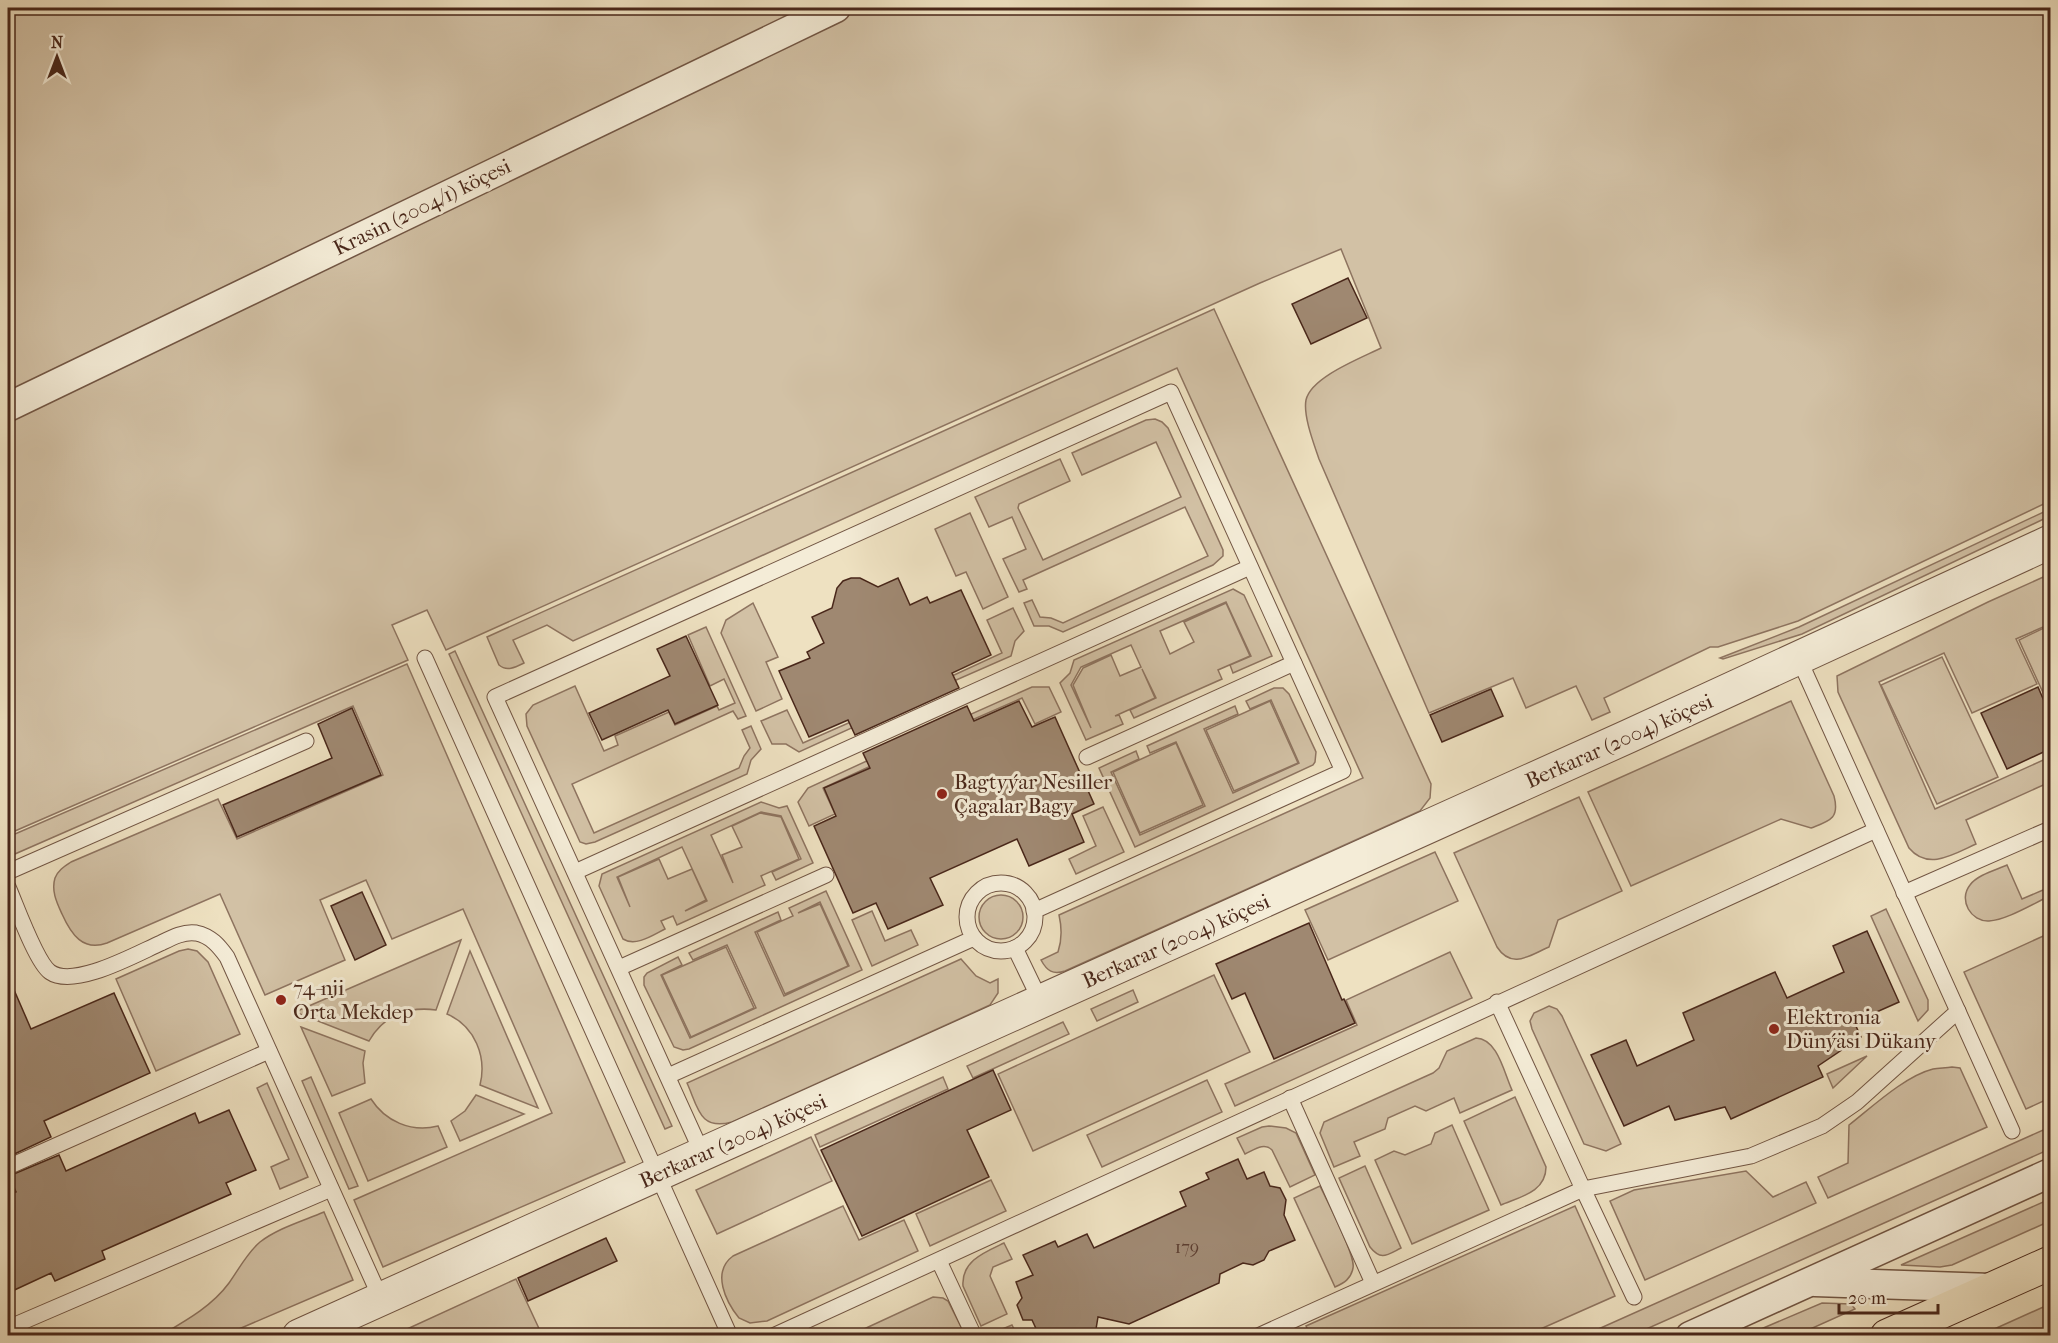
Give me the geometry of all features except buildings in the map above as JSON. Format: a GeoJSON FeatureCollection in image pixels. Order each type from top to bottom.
{"type":"FeatureCollection","features":[{"type":"Feature","properties":{"kind":"main road"},"geometry":{"type":"LineString","coordinates":[[1887,1335],[2050,1263]]}},
{"type":"Feature","properties":{"kind":"street","name":"Krasin (2004/1) köçesi"},"geometry":{"type":"LineString","coordinates":[[8,407],[836,8]]}},
{"type":"Feature","properties":{"kind":"street","name":"Berkarar (2004) köçesi"},"geometry":{"type":"LineString","coordinates":[[299,1335],[703,1155],[1799,659],[2050,542]]}},
{"type":"Feature","properties":{"kind":"street"},"geometry":{"type":"LineString","coordinates":[[1690,1335],[2050,1173]]}},
{"type":"Feature","properties":{"kind":"street"},"geometry":{"type":"LineString","coordinates":[[1808,1282],[1992,1288]]}},
{"type":"Feature","properties":{"kind":"lane"},"geometry":{"type":"LineString","coordinates":[[703,1155],[495,697],[1171,392],[1344,771],[1034,911]]}},
{"type":"Feature","properties":{"kind":"lane"},"geometry":{"type":"LineString","coordinates":[[575,872],[1250,567]]}},
{"type":"Feature","properties":{"kind":"lane"},"geometry":{"type":"LineString","coordinates":[[424,658],[730,1335]]}},
{"type":"Feature","properties":{"kind":"lane"},"geometry":{"type":"LineString","coordinates":[[1799,659],[2012,1131]]}},
{"type":"Feature","properties":{"kind":"lane"},"geometry":{"type":"LineString","coordinates":[[1087,757],[1294,663]]}},
{"type":"Feature","properties":{"kind":"lane"},"geometry":{"type":"LineString","coordinates":[[8,872],[306,741]]}},
{"type":"Feature","properties":{"kind":"lane"},"geometry":{"type":"LineString","coordinates":[[773,1335],[939,1261],[1497,1002],[1876,830]]}},
{"type":"Feature","properties":{"kind":"lane"},"geometry":{"type":"LineString","coordinates":[[1905,893],[2050,830]]}},
{"type":"Feature","properties":{"kind":"lane"},"geometry":{"type":"LineString","coordinates":[[618,968],[825,875]]}},
{"type":"Feature","properties":{"kind":"lane"},"geometry":{"type":"LineString","coordinates":[[993,883],[1008,883],[1021,889],[1030,899],[1034,911],[1035,920],[1026,939],[1015,948],[1008,950],[994,950],[981,944],[974,938],[968,927],[968,906],[975,894],[993,883]]}},
{"type":"Feature","properties":{"kind":"lane"},"geometry":{"type":"LineString","coordinates":[[8,887],[41,962],[51,973],[67,978],[86,976],[177,936],[194,933],[208,937],[219,946],[227,957],[381,1299]]}},
{"type":"Feature","properties":{"kind":"lane"},"geometry":{"type":"LineString","coordinates":[[668,1076],[974,938]]}},
{"type":"Feature","properties":{"kind":"lane"},"geometry":{"type":"LineString","coordinates":[[1015,948],[1041,1002]]}},
{"type":"Feature","properties":{"kind":"lane"},"geometry":{"type":"LineString","coordinates":[[1497,1002],[1634,1297]]}},
{"type":"Feature","properties":{"kind":"lane"},"geometry":{"type":"LineString","coordinates":[[1258,1335],[1583,1189],[1751,1156],[1822,1126],[1857,1102],[1958,1011]]}},
{"type":"Feature","properties":{"kind":"lane"},"geometry":{"type":"LineString","coordinates":[[8,1167],[269,1051]]}},
{"type":"Feature","properties":{"kind":"lane"},"geometry":{"type":"LineString","coordinates":[[1290,1098],[1374,1283]]}},
{"type":"Feature","properties":{"kind":"lane"},"geometry":{"type":"LineString","coordinates":[[8,1328],[331,1189]]}},
{"type":"Feature","properties":{"kind":"lane"},"geometry":{"type":"LineString","coordinates":[[939,1261],[974,1335]]}},
{"type":"Feature","properties":{"kind":"shaded area"},"geometry":{"type":"Polygon","coordinates":[[[8,8],[2050,8],[2050,501],[1798,621],[1718,647],[1710,647],[1604,698],[1610,712],[1592,720],[1576,686],[1526,708],[1513,678],[1429,713],[1319,459],[1307,422],[1306,400],[1317,384],[1338,369],[1381,348],[1341,249],[1260,283],[446,650],[427,610],[392,625],[408,660],[8,834],[8,8]]]}},
{"type":"Feature","properties":{"kind":"shaded area"},"geometry":{"type":"Polygon","coordinates":[[[1214,309],[1431,784],[1430,798],[1420,811],[1065,971],[1057,973],[1051,971],[1041,960],[1058,952],[1061,934],[1059,915],[1363,778],[1177,368],[573,641],[547,625],[513,640],[524,663],[508,668],[499,665],[487,637],[1214,309]]]}},
{"type":"Feature","properties":{"kind":"shaded area"},"geometry":{"type":"Polygon","coordinates":[[[1155,419],[1168,428],[1223,550],[1223,556],[1213,565],[1063,632],[1049,626],[1034,626],[1024,603],[1032,600],[1040,617],[1051,618],[1063,623],[1208,556],[1185,507],[1023,580],[1027,589],[1019,592],[1003,559],[1026,549],[1012,517],[989,527],[975,497],[1060,459],[1070,481],[1019,504],[1018,508],[1043,560],[1181,497],[1156,442],[1082,475],[1072,453],[1146,420],[1155,419]]]}},
{"type":"Feature","properties":{"kind":"shaded area"},"geometry":{"type":"Polygon","coordinates":[[[2050,509],[2050,516],[1802,634],[1723,659],[1720,658],[1799,627],[2050,509]]]}},
{"type":"Feature","properties":{"kind":"shaded area"},"geometry":{"type":"Polygon","coordinates":[[[970,513],[1008,597],[983,609],[966,572],[956,576],[935,529],[970,513]]]}},
{"type":"Feature","properties":{"kind":"shaded area"},"geometry":{"type":"Polygon","coordinates":[[[2050,574],[2050,624],[2016,639],[2037,684],[1972,713],[1944,653],[1879,682],[1935,809],[2050,757],[2050,782],[1966,820],[1976,844],[1941,858],[1924,858],[1916,855],[1909,848],[1838,692],[1837,676],[2050,574]]]}},
{"type":"Feature","properties":{"kind":"shaded area"},"geometry":{"type":"Polygon","coordinates":[[[1233,589],[1244,595],[1272,656],[1233,673],[1230,665],[1251,656],[1226,602],[1160,631],[1170,654],[1194,642],[1184,622],[1226,603],[1250,656],[1218,670],[1222,679],[1134,718],[1130,710],[1156,698],[1142,669],[1155,698],[1115,716],[1119,715],[1123,724],[1086,740],[1060,683],[1070,673],[1074,660],[1233,589]],[[1131,645],[1081,667],[1071,685],[1091,728],[1073,685],[1083,668],[1111,655],[1120,676],[1141,667],[1131,645]]]}},
{"type":"Feature","properties":{"kind":"shaded area"},"geometry":{"type":"Polygon","coordinates":[[[753,603],[778,657],[766,662],[782,699],[756,711],[721,633],[726,620],[753,603]]]}},
{"type":"Feature","properties":{"kind":"shaded area"},"geometry":{"type":"Polygon","coordinates":[[[1013,608],[1024,631],[1015,641],[1011,656],[954,681],[952,676],[1002,653],[987,620],[1013,608]]]}},
{"type":"Feature","properties":{"kind":"shaded area"},"geometry":{"type":"Polygon","coordinates":[[[2050,625],[2050,708],[2019,640],[2050,625]]]}},
{"type":"Feature","properties":{"kind":"shaded area"},"geometry":{"type":"Polygon","coordinates":[[[706,627],[746,716],[738,719],[733,711],[572,784],[594,833],[739,768],[750,748],[742,730],[751,726],[761,749],[751,760],[747,774],[595,842],[586,844],[580,842],[527,726],[526,714],[533,705],[575,686],[604,751],[618,745],[615,736],[669,712],[675,725],[717,706],[719,710],[735,703],[724,679],[710,686],[688,635],[706,627]]]}},
{"type":"Feature","properties":{"kind":"shaded area"},"geometry":{"type":"Polygon","coordinates":[[[455,651],[672,1126],[665,1129],[449,654],[455,651]]]}},
{"type":"Feature","properties":{"kind":"shaded area"},"geometry":{"type":"Polygon","coordinates":[[[1942,657],[1998,777],[1937,804],[1881,685],[1942,657]]]}},
{"type":"Feature","properties":{"kind":"shaded area"},"geometry":{"type":"Polygon","coordinates":[[[407,664],[625,1162],[383,1267],[354,1200],[552,1113],[463,909],[392,939],[366,880],[320,900],[345,960],[265,995],[220,894],[107,943],[91,945],[79,939],[69,928],[54,892],[55,878],[62,868],[71,862],[218,799],[237,839],[383,775],[353,706],[8,857],[8,837],[407,664]]]}},
{"type":"Feature","properties":{"kind":"shaded area"},"geometry":{"type":"Polygon","coordinates":[[[1032,687],[1049,687],[1061,712],[1035,724],[1022,698],[972,720],[969,715],[1032,687]]]}},
{"type":"Feature","properties":{"kind":"shaded area"},"geometry":{"type":"Polygon","coordinates":[[[1274,688],[1283,688],[1289,694],[1316,752],[1313,765],[1135,847],[1099,768],[1136,751],[1139,759],[1111,772],[1140,835],[1205,806],[1176,742],[1150,753],[1147,746],[1235,706],[1238,714],[1204,729],[1233,793],[1299,763],[1271,700],[1250,709],[1246,701],[1274,688]]]}},
{"type":"Feature","properties":{"kind":"shaded area"},"geometry":{"type":"Polygon","coordinates":[[[1270,701],[1298,763],[1234,791],[1206,730],[1270,701]]]}},
{"type":"Feature","properties":{"kind":"shaded area"},"geometry":{"type":"Polygon","coordinates":[[[1791,701],[1834,796],[1835,810],[1832,818],[1811,828],[1781,819],[1631,886],[1588,792],[1791,701]]]}},
{"type":"Feature","properties":{"kind":"shaded area"},"geometry":{"type":"Polygon","coordinates":[[[787,710],[803,743],[853,721],[856,726],[799,752],[786,744],[772,744],[761,721],[787,710]]]}},
{"type":"Feature","properties":{"kind":"shaded area"},"geometry":{"type":"Polygon","coordinates":[[[1176,743],[1203,805],[1140,833],[1113,772],[1176,743]]]}},
{"type":"Feature","properties":{"kind":"shaded area"},"geometry":{"type":"Polygon","coordinates":[[[871,759],[873,765],[823,788],[835,814],[809,826],[798,802],[808,788],[871,759]]]}},
{"type":"Feature","properties":{"kind":"shaded area"},"geometry":{"type":"Polygon","coordinates":[[[1579,797],[1622,891],[1558,920],[1549,947],[1522,959],[1509,958],[1497,947],[1454,853],[1579,797]]]}},
{"type":"Feature","properties":{"kind":"shaded area"},"geometry":{"type":"Polygon","coordinates":[[[761,802],[779,808],[787,806],[813,863],[776,880],[772,872],[801,859],[781,816],[761,812],[711,835],[733,883],[722,855],[742,847],[732,826],[760,813],[781,817],[799,859],[761,876],[765,885],[677,925],[673,916],[661,921],[665,929],[633,942],[623,939],[599,886],[602,874],[761,802]],[[682,847],[617,877],[630,907],[618,877],[659,859],[668,879],[692,869],[706,900],[685,911],[707,901],[682,847]]]}},
{"type":"Feature","properties":{"kind":"shaded area"},"geometry":{"type":"Polygon","coordinates":[[[1103,807],[1124,852],[1076,874],[1069,859],[1096,846],[1083,816],[1103,807]]]}},
{"type":"Feature","properties":{"kind":"shaded area"},"geometry":{"type":"Polygon","coordinates":[[[1435,852],[1458,901],[1328,960],[1305,910],[1435,852]]]}},
{"type":"Feature","properties":{"kind":"shaded area"},"geometry":{"type":"Polygon","coordinates":[[[2007,865],[2022,899],[2050,887],[2050,896],[2004,918],[1989,921],[1977,918],[1968,909],[1966,903],[1965,897],[1970,885],[1982,876],[2007,865]]]}},
{"type":"Feature","properties":{"kind":"shaded area"},"geometry":{"type":"Polygon","coordinates":[[[826,891],[862,970],[689,1049],[674,1047],[644,985],[644,977],[647,973],[678,957],[682,965],[661,975],[690,1038],[756,1008],[727,945],[693,960],[689,953],[778,912],[781,920],[755,932],[784,996],[849,966],[820,902],[798,913],[820,904],[848,966],[785,994],[757,932],[793,916],[789,908],[826,891]]]}},
{"type":"Feature","properties":{"kind":"shaded area"},"geometry":{"type":"Polygon","coordinates":[[[1001,895],[1016,902],[1023,917],[1016,932],[1001,939],[986,932],[979,917],[986,902],[1001,895]]]}},
{"type":"Feature","properties":{"kind":"shaded area"},"geometry":{"type":"Polygon","coordinates":[[[1886,909],[1928,1000],[1928,1010],[1918,1021],[1871,916],[1886,909]]]}},
{"type":"Feature","properties":{"kind":"shaded area"},"geometry":{"type":"Polygon","coordinates":[[[872,911],[885,941],[911,930],[918,945],[872,966],[852,920],[872,911]]]}},
{"type":"Feature","properties":{"kind":"shaded area"},"geometry":{"type":"Polygon","coordinates":[[[2050,933],[2050,1098],[2026,1109],[1964,972],[2050,933]]]}},
{"type":"Feature","properties":{"kind":"shaded area"},"geometry":{"type":"Polygon","coordinates":[[[461,940],[436,1010],[406,1011],[397,1015],[381,1025],[369,1041],[295,1012],[461,940]]]}},
{"type":"Feature","properties":{"kind":"shaded area"},"geometry":{"type":"Polygon","coordinates":[[[726,947],[754,1008],[691,1037],[662,975],[726,947]]]}},
{"type":"Feature","properties":{"kind":"shaded area"},"geometry":{"type":"Polygon","coordinates":[[[188,949],[197,951],[208,962],[240,1034],[156,1071],[116,979],[188,949]]]}},
{"type":"Feature","properties":{"kind":"shaded area"},"geometry":{"type":"Polygon","coordinates":[[[470,951],[538,1108],[480,1085],[482,1064],[477,1044],[465,1026],[447,1014],[470,951]]]}},
{"type":"Feature","properties":{"kind":"shaded area"},"geometry":{"type":"Polygon","coordinates":[[[1450,952],[1472,998],[1235,1106],[1225,1084],[1357,1025],[1346,1000],[1450,952]]]}},
{"type":"Feature","properties":{"kind":"shaded area"},"geometry":{"type":"Polygon","coordinates":[[[961,959],[976,976],[990,983],[998,979],[998,993],[990,1005],[732,1122],[713,1123],[701,1115],[687,1083],[961,959]]]}},
{"type":"Feature","properties":{"kind":"shaded area"},"geometry":{"type":"Polygon","coordinates":[[[1214,975],[1250,1052],[1033,1151],[998,1074],[1214,975]]]}},
{"type":"Feature","properties":{"kind":"shaded area"},"geometry":{"type":"Polygon","coordinates":[[[1133,990],[1138,1002],[1097,1021],[1091,1009],[1133,990]]]}},
{"type":"Feature","properties":{"kind":"shaded area"},"geometry":{"type":"Polygon","coordinates":[[[1549,1006],[1557,1009],[1562,1016],[1621,1144],[1606,1151],[1584,1144],[1532,1029],[1530,1021],[1534,1013],[1549,1006]]]}},
{"type":"Feature","properties":{"kind":"shaded area"},"geometry":{"type":"Polygon","coordinates":[[[1063,1022],[1069,1034],[973,1078],[967,1066],[1063,1022]]]}},
{"type":"Feature","properties":{"kind":"shaded area"},"geometry":{"type":"Polygon","coordinates":[[[301,1027],[365,1051],[363,1063],[365,1083],[332,1096],[301,1027]]]}},
{"type":"Feature","properties":{"kind":"shaded area"},"geometry":{"type":"Polygon","coordinates":[[[1476,1038],[1484,1040],[1495,1050],[1512,1090],[1460,1113],[1454,1098],[1426,1111],[1415,1106],[1388,1118],[1385,1129],[1354,1142],[1360,1156],[1334,1167],[1320,1133],[1324,1122],[1433,1073],[1439,1068],[1447,1051],[1476,1038]]]}},
{"type":"Feature","properties":{"kind":"shaded area"},"geometry":{"type":"Polygon","coordinates":[[[1867,1056],[1833,1088],[1827,1074],[1867,1056]]]}},
{"type":"Feature","properties":{"kind":"shaded area"},"geometry":{"type":"Polygon","coordinates":[[[1960,1068],[1987,1127],[1828,1198],[1818,1177],[1848,1163],[1849,1125],[1911,1078],[1933,1069],[1960,1068]]]}},
{"type":"Feature","properties":{"kind":"shaded area"},"geometry":{"type":"Polygon","coordinates":[[[311,1077],[358,1186],[349,1189],[302,1081],[311,1077]]]}},
{"type":"Feature","properties":{"kind":"shaded area"},"geometry":{"type":"Polygon","coordinates":[[[943,1077],[948,1089],[820,1147],[815,1135],[943,1077]]]}},
{"type":"Feature","properties":{"kind":"shaded area"},"geometry":{"type":"Polygon","coordinates":[[[1207,1080],[1222,1112],[1102,1167],[1087,1135],[1207,1080]]]}},
{"type":"Feature","properties":{"kind":"shaded area"},"geometry":{"type":"Polygon","coordinates":[[[267,1083],[308,1177],[280,1189],[271,1167],[289,1159],[257,1088],[267,1083]]]}},
{"type":"Feature","properties":{"kind":"shaded area"},"geometry":{"type":"Polygon","coordinates":[[[476,1095],[524,1114],[460,1141],[451,1121],[465,1111],[476,1095]]]}},
{"type":"Feature","properties":{"kind":"shaded area"},"geometry":{"type":"Polygon","coordinates":[[[1515,1097],[1546,1167],[1545,1175],[1537,1188],[1501,1205],[1464,1121],[1515,1097]]]}},
{"type":"Feature","properties":{"kind":"shaded area"},"geometry":{"type":"Polygon","coordinates":[[[371,1099],[391,1119],[400,1123],[418,1128],[438,1126],[447,1147],[368,1181],[339,1113],[371,1099]]]}},
{"type":"Feature","properties":{"kind":"shaded area"},"geometry":{"type":"Polygon","coordinates":[[[1452,1125],[1489,1210],[1412,1244],[1375,1160],[1394,1151],[1405,1155],[1431,1144],[1435,1133],[1452,1125]]]}},
{"type":"Feature","properties":{"kind":"shaded area"},"geometry":{"type":"Polygon","coordinates":[[[1269,1126],[1286,1128],[1296,1133],[1315,1175],[1290,1187],[1272,1150],[1259,1147],[1245,1154],[1237,1138],[1269,1126]]]}},
{"type":"Feature","properties":{"kind":"shaded area"},"geometry":{"type":"Polygon","coordinates":[[[2050,1127],[2050,1149],[1633,1335],[1585,1335],[2050,1127]]]}},
{"type":"Feature","properties":{"kind":"shaded area"},"geometry":{"type":"Polygon","coordinates":[[[811,1137],[832,1181],[717,1234],[696,1190],[811,1137]]]}},
{"type":"Feature","properties":{"kind":"shaded area"},"geometry":{"type":"Polygon","coordinates":[[[1365,1166],[1401,1248],[1392,1253],[1381,1255],[1370,1247],[1339,1178],[1365,1166]]]}},
{"type":"Feature","properties":{"kind":"shaded area"},"geometry":{"type":"Polygon","coordinates":[[[1746,1171],[1773,1197],[1806,1182],[1816,1203],[1645,1280],[1610,1201],[1634,1190],[1746,1171]]]}},
{"type":"Feature","properties":{"kind":"shaded area"},"geometry":{"type":"Polygon","coordinates":[[[991,1180],[1006,1211],[930,1246],[916,1214],[991,1180]]]}},
{"type":"Feature","properties":{"kind":"shaded area"},"geometry":{"type":"Polygon","coordinates":[[[1320,1186],[1346,1240],[1353,1261],[1349,1278],[1335,1287],[1294,1198],[1320,1186]]]}},
{"type":"Feature","properties":{"kind":"shaded area"},"geometry":{"type":"Polygon","coordinates":[[[2050,1199],[2050,1221],[1952,1265],[1940,1267],[1901,1265],[2050,1199]]]}},
{"type":"Feature","properties":{"kind":"shaded area"},"geometry":{"type":"Polygon","coordinates":[[[843,1206],[859,1240],[904,1220],[918,1251],[767,1321],[750,1323],[739,1318],[729,1304],[723,1287],[723,1270],[726,1263],[733,1256],[843,1206]]]}},
{"type":"Feature","properties":{"kind":"shaded area"},"geometry":{"type":"Polygon","coordinates":[[[1575,1206],[1615,1296],[1527,1335],[1310,1335],[1306,1326],[1575,1206]]]}},
{"type":"Feature","properties":{"kind":"shaded area"},"geometry":{"type":"Polygon","coordinates":[[[324,1212],[353,1280],[225,1335],[163,1335],[215,1299],[260,1242],[283,1229],[324,1212]]]}},
{"type":"Feature","properties":{"kind":"shaded area"},"geometry":{"type":"Polygon","coordinates":[[[1004,1243],[1012,1259],[993,1267],[990,1276],[1007,1314],[981,1326],[963,1286],[963,1277],[970,1264],[976,1259],[1004,1243]]]}},
{"type":"Feature","properties":{"kind":"shaded area"},"geometry":{"type":"Polygon","coordinates":[[[516,1279],[542,1335],[394,1335],[516,1279]]]}},
{"type":"Feature","properties":{"kind":"shaded area"},"geometry":{"type":"Polygon","coordinates":[[[933,1297],[948,1301],[965,1335],[934,1335],[932,1333],[927,1336],[851,1335],[933,1297]]]}},
{"type":"Feature","properties":{"kind":"shaded area"},"geometry":{"type":"Polygon","coordinates":[[[1822,1303],[1851,1304],[1855,1309],[1797,1335],[1747,1335],[1822,1303]]]}},
{"type":"Feature","properties":{"kind":"shaded area"},"geometry":{"type":"Polygon","coordinates":[[[2050,1304],[2050,1326],[2030,1335],[1981,1335],[2050,1304]]]}},
{"type":"Feature","properties":{"kind":"shaded area"},"geometry":{"type":"Polygon","coordinates":[[[1012,1325],[1017,1335],[988,1335],[1012,1325]]]}},
{"type":"Feature","properties":{"kind":"place","name":"Bagtyýar Nesiller Çagalar Bagy"},"geometry":{"type":"Point","coordinates":[942,794]}},
{"type":"Feature","properties":{"kind":"place","name":"74-nji Orta Mekdep"},"geometry":{"type":"Point","coordinates":[281,1000]}},
{"type":"Feature","properties":{"kind":"place","name":"Elektronia Dünýäsi Dükany"},"geometry":{"type":"Point","coordinates":[1774,1029]}}]}
